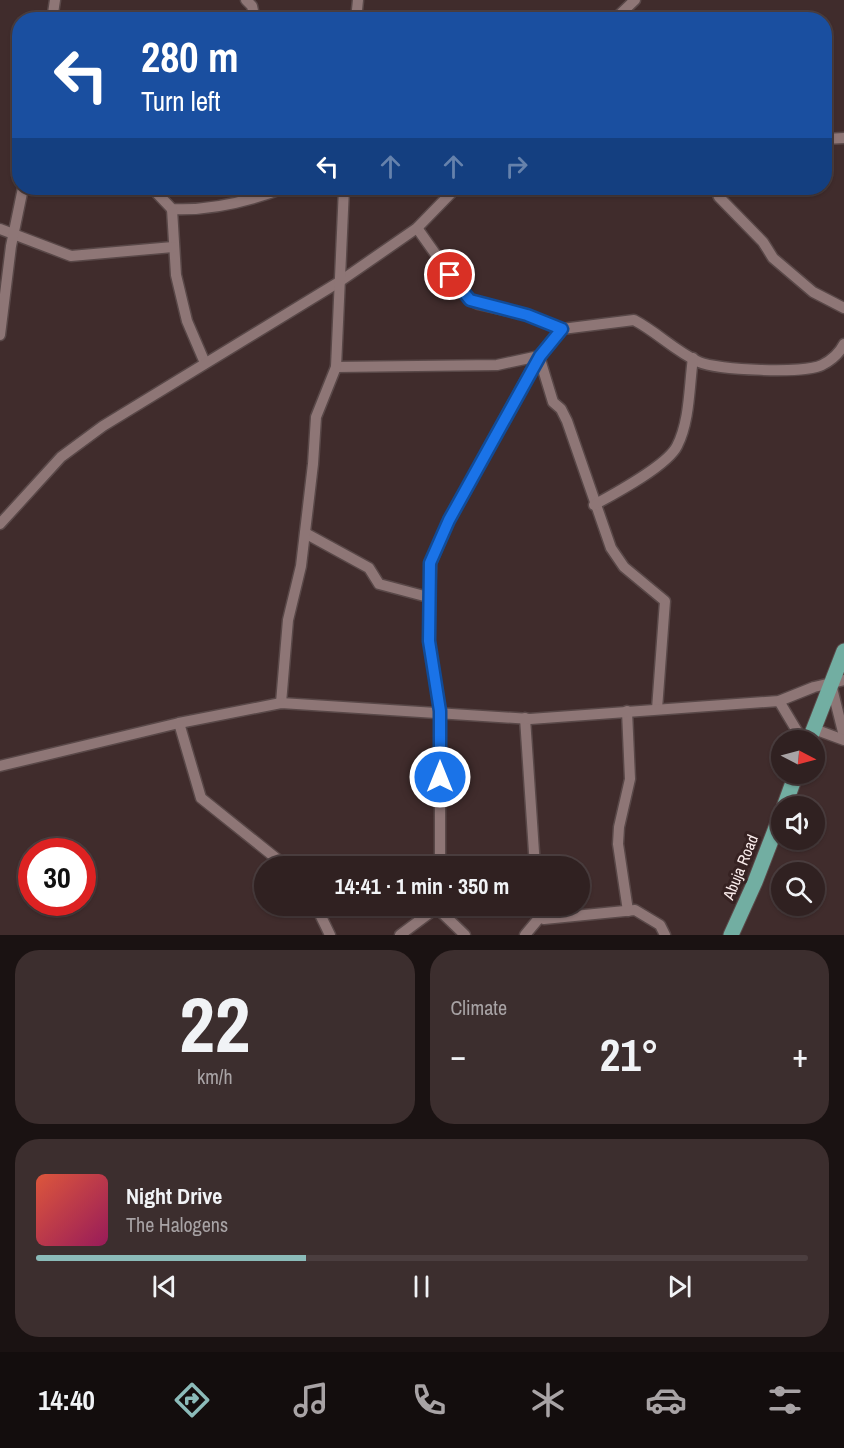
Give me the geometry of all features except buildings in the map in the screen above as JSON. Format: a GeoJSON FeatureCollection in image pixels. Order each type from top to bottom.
{"type":"FeatureCollection","features":[{"type":"Feature","properties":{"kind":"main road"},"geometry":{"type":"LineString","coordinates":[[814,730],[838,682],[844,651]]}},
{"type":"Feature","properties":{"kind":"main road","name":"Abuja Road"},"geometry":{"type":"LineString","coordinates":[[731,935],[771,841]]}},
{"type":"Feature","properties":{"kind":"street"},"geometry":{"type":"LineString","coordinates":[[622,12],[635,0]]}},
{"type":"Feature","properties":{"kind":"street"},"geometry":{"type":"LineString","coordinates":[[0,335],[22,195]]}},
{"type":"Feature","properties":{"kind":"street"},"geometry":{"type":"LineString","coordinates":[[158,195],[171,209],[176,275],[188,321],[205,363]]}},
{"type":"Feature","properties":{"kind":"street"},"geometry":{"type":"LineString","coordinates":[[171,209],[247,202],[266,195]]}},
{"type":"Feature","properties":{"kind":"street"},"geometry":{"type":"LineString","coordinates":[[280,703],[288,620],[302,566],[316,417],[336,367],[344,195]]}},
{"type":"Feature","properties":{"kind":"street"},"geometry":{"type":"LineString","coordinates":[[0,524],[61,457],[103,426],[339,282],[417,228],[449,195]]}},
{"type":"Feature","properties":{"kind":"street"},"geometry":{"type":"LineString","coordinates":[[718,195],[763,242],[773,258],[813,292],[844,309]]}},
{"type":"Feature","properties":{"kind":"street"},"geometry":{"type":"LineString","coordinates":[[417,228],[470,300],[527,315],[562,329],[634,320],[701,363],[746,369],[807,370],[821,366],[833,358],[844,344]]}},
{"type":"Feature","properties":{"kind":"street"},"geometry":{"type":"LineString","coordinates":[[0,229],[72,255],[173,247]]}},
{"type":"Feature","properties":{"kind":"street"},"geometry":{"type":"LineString","coordinates":[[440,856],[440,711],[429,641],[430,563],[437,543],[540,356],[562,329]]}},
{"type":"Feature","properties":{"kind":"street"},"geometry":{"type":"LineString","coordinates":[[336,367],[497,365],[540,356]]}},
{"type":"Feature","properties":{"kind":"street"},"geometry":{"type":"LineString","coordinates":[[540,356],[553,402],[561,409],[567,421],[594,506],[611,548],[624,567],[665,601],[657,709]]}},
{"type":"Feature","properties":{"kind":"street"},"geometry":{"type":"LineString","coordinates":[[594,506],[629,485],[677,447],[684,424],[693,358]]}},
{"type":"Feature","properties":{"kind":"street"},"geometry":{"type":"LineString","coordinates":[[305,533],[369,568],[379,584],[428,597]]}},
{"type":"Feature","properties":{"kind":"street"},"geometry":{"type":"LineString","coordinates":[[0,766],[179,723],[280,703],[525,718],[779,701],[838,682],[844,738],[825,736]]}},
{"type":"Feature","properties":{"kind":"street"},"geometry":{"type":"LineString","coordinates":[[779,701],[796,730]]}},
{"type":"Feature","properties":{"kind":"street"},"geometry":{"type":"LineString","coordinates":[[627,711],[630,779],[619,827],[618,844],[628,911]]}},
{"type":"Feature","properties":{"kind":"street"},"geometry":{"type":"LineString","coordinates":[[525,718],[534,856]]}},
{"type":"Feature","properties":{"kind":"street"},"geometry":{"type":"LineString","coordinates":[[179,723],[201,798],[273,856]]}},
{"type":"Feature","properties":{"kind":"street"},"geometry":{"type":"LineString","coordinates":[[590,911],[635,910],[660,925],[665,935]]}},
{"type":"Feature","properties":{"kind":"street"},"geometry":{"type":"LineString","coordinates":[[321,916],[330,935]]}},
{"type":"Feature","properties":{"kind":"street"},"geometry":{"type":"LineString","coordinates":[[400,935],[426,916]]}},
{"type":"Feature","properties":{"kind":"street"},"geometry":{"type":"LineString","coordinates":[[447,916],[465,935]]}},
{"type":"Feature","properties":{"kind":"street"},"geometry":{"type":"LineString","coordinates":[[525,935],[537,916]]}},
{"type":"Feature","properties":{"kind":"route"},"geometry":{"type":"LineString","coordinates":[[440,777],[440,711],[429,641],[430,563],[437,543],[500,426],[540,356],[562,329],[527,315],[478,304],[470,300],[450,275]]}}]}
